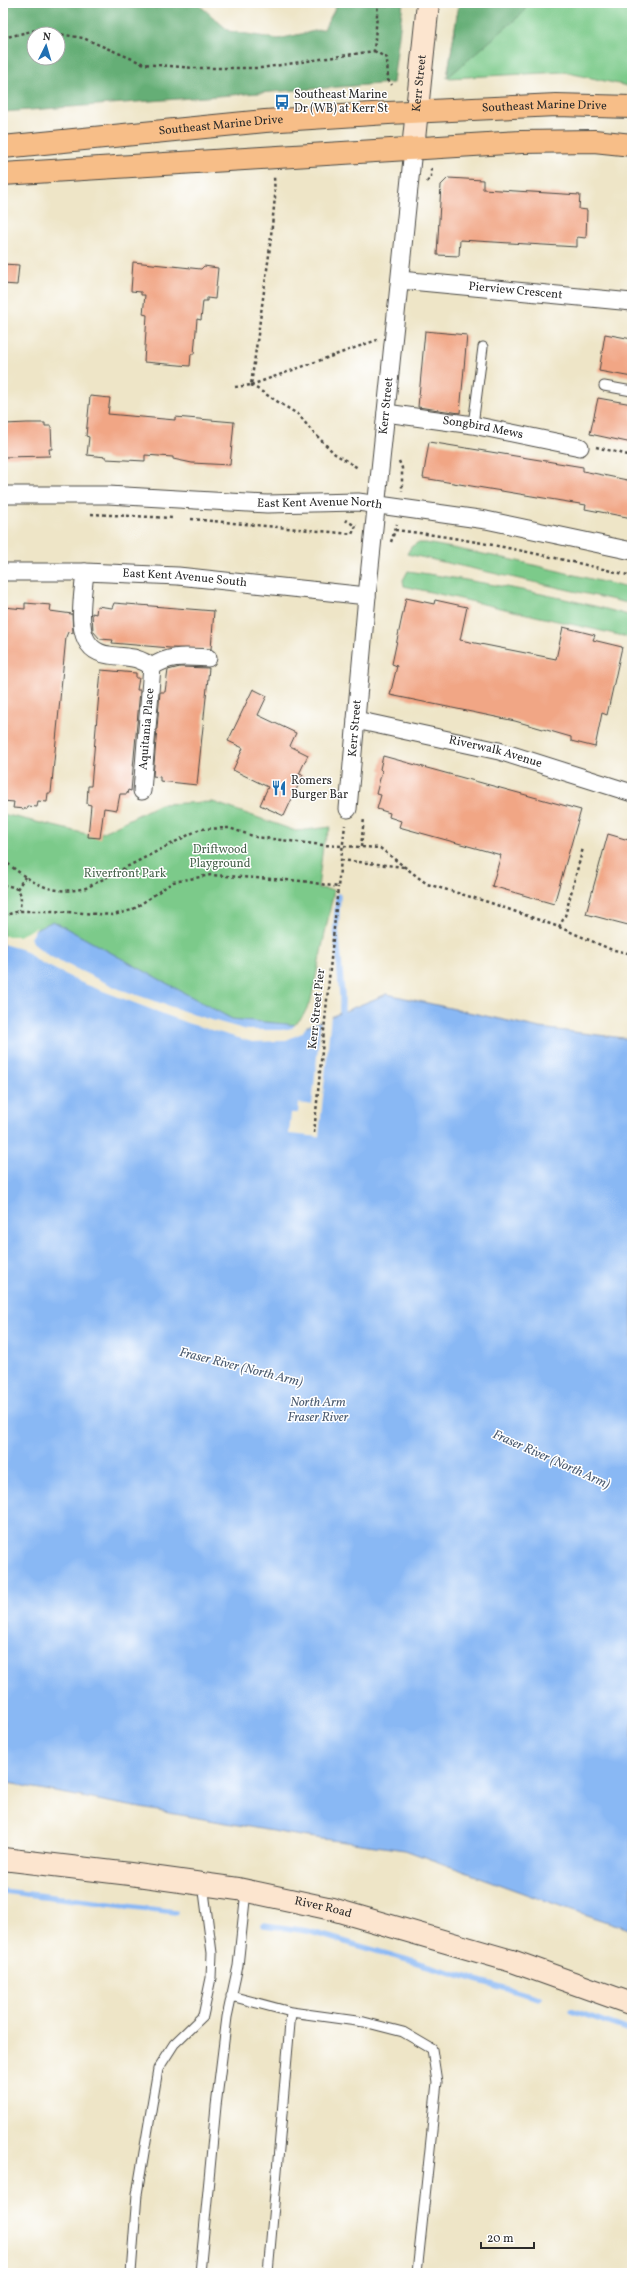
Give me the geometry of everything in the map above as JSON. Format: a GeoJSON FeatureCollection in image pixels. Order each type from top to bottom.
{"type":"FeatureCollection","features":[{"type":"Feature","properties":{"kind":"main road","name":"Southeast Marine Drive"},"geometry":{"type":"LineString","coordinates":[[3,146],[265,121],[417,111],[556,105],[632,107]]}},
{"type":"Feature","properties":{"kind":"main road"},"geometry":{"type":"LineString","coordinates":[[3,174],[521,142],[594,141],[632,145]]}},
{"type":"Feature","properties":{"kind":"street","name":"Kerr Street"},"geometry":{"type":"LineString","coordinates":[[348,809],[376,505],[428,3]]}},
{"type":"Feature","properties":{"kind":"street","name":"Pierview Crescent"},"geometry":{"type":"LineString","coordinates":[[400,280],[632,302]]}},
{"type":"Feature","properties":{"kind":"street","name":"Songbird Mews"},"geometry":{"type":"LineString","coordinates":[[386,413],[473,424],[580,447]]}},
{"type":"Feature","properties":{"kind":"street","name":"East Kent Avenue North"},"geometry":{"type":"LineString","coordinates":[[3,495],[108,495],[267,504],[345,502],[486,520],[632,551]]}},
{"type":"Feature","properties":{"kind":"street","name":"East Kent Avenue South"},"geometry":{"type":"LineString","coordinates":[[3,572],[85,572],[178,576],[367,596]]}},
{"type":"Feature","properties":{"kind":"street"},"geometry":{"type":"LineString","coordinates":[[85,572],[81,614],[82,629],[86,641],[94,651],[108,655],[126,655],[142,660],[152,667],[162,660],[179,656],[208,658]]}},
{"type":"Feature","properties":{"kind":"street","name":"Aquitania Place"},"geometry":{"type":"LineString","coordinates":[[142,790],[152,667]]}},
{"type":"Feature","properties":{"kind":"street","name":"Riverwalk Avenue"},"geometry":{"type":"LineString","coordinates":[[356,720],[500,751],[632,793]]}},
{"type":"Feature","properties":{"kind":"street","name":"River Road"},"geometry":{"type":"LineString","coordinates":[[3,1859],[203,1884],[246,1891],[332,1909],[512,1961],[632,2004]]}},
{"type":"Feature","properties":{"kind":"lane"},"geometry":{"type":"LineString","coordinates":[[473,424],[483,347]]}},
{"type":"Feature","properties":{"kind":"lane"},"geometry":{"type":"LineString","coordinates":[[604,386],[632,391]]}},
{"type":"Feature","properties":{"kind":"lane"},"geometry":{"type":"LineString","coordinates":[[131,2273],[137,2194],[158,2069],[174,2044],[202,2016],[211,1978],[212,1953],[203,1884]]}},
{"type":"Feature","properties":{"kind":"lane"},"geometry":{"type":"LineString","coordinates":[[200,2273],[226,2017],[238,1966],[246,1891]]}},
{"type":"Feature","properties":{"kind":"lane"},"geometry":{"type":"LineString","coordinates":[[231,1996],[291,2012],[364,2022],[403,2032],[432,2049],[437,2082],[417,2273]]}},
{"type":"Feature","properties":{"kind":"lane"},"geometry":{"type":"LineString","coordinates":[[268,2273],[291,2012]]}},
{"type":"Feature","properties":{"kind":"path"},"geometry":{"type":"LineString","coordinates":[[374,51],[378,3]]}},
{"type":"Feature","properties":{"kind":"path"},"geometry":{"type":"LineString","coordinates":[[3,38],[36,30],[83,38],[144,64],[194,68],[261,68],[374,51],[386,58],[388,80],[392,85]]}},
{"type":"Feature","properties":{"kind":"path"},"geometry":{"type":"LineString","coordinates":[[431,169],[431,177]]}},
{"type":"Feature","properties":{"kind":"path"},"geometry":{"type":"LineString","coordinates":[[251,385],[269,255],[275,197],[274,172]]}},
{"type":"Feature","properties":{"kind":"path"},"geometry":{"type":"LineString","coordinates":[[235,387],[251,385],[377,340]]}},
{"type":"Feature","properties":{"kind":"path"},"geometry":{"type":"LineString","coordinates":[[251,385],[299,415],[311,430],[336,454],[358,468]]}},
{"type":"Feature","properties":{"kind":"path"},"geometry":{"type":"LineString","coordinates":[[580,447],[594,446],[632,456]]}},
{"type":"Feature","properties":{"kind":"path"},"geometry":{"type":"LineString","coordinates":[[402,468],[402,488]]}},
{"type":"Feature","properties":{"kind":"path"},"geometry":{"type":"LineString","coordinates":[[85,514],[179,518]]}},
{"type":"Feature","properties":{"kind":"path"},"geometry":{"type":"LineString","coordinates":[[186,518],[352,534],[356,526]]}},
{"type":"Feature","properties":{"kind":"path"},"geometry":{"type":"LineString","coordinates":[[391,544],[397,524]]}},
{"type":"Feature","properties":{"kind":"path"},"geometry":{"type":"LineString","coordinates":[[396,530],[470,540],[632,576]]}},
{"type":"Feature","properties":{"kind":"path","name":"Kerr Street Pier"},"geometry":{"type":"LineString","coordinates":[[314,1133],[342,846],[348,809]]}},
{"type":"Feature","properties":{"kind":"path"},"geometry":{"type":"LineString","coordinates":[[3,860],[25,877],[45,888],[70,892],[86,888],[200,829],[229,828],[256,837],[342,846],[380,848],[428,884],[488,902],[559,927],[610,949],[632,954]]}},
{"type":"Feature","properties":{"kind":"path"},"geometry":{"type":"LineString","coordinates":[[559,927],[565,916],[583,848]]}},
{"type":"Feature","properties":{"kind":"path"},"geometry":{"type":"LineString","coordinates":[[341,860],[404,866]]}},
{"type":"Feature","properties":{"kind":"path"},"geometry":{"type":"LineString","coordinates":[[3,916],[19,911],[52,911],[113,915],[132,910],[172,882],[211,875],[302,882],[338,887]]}},
{"type":"Feature","properties":{"kind":"path"},"geometry":{"type":"LineString","coordinates":[[17,889],[25,877]]}},
{"type":"Feature","properties":{"kind":"path"},"geometry":{"type":"LineString","coordinates":[[3,885],[14,886],[20,892],[22,900],[19,911]]}},
{"type":"Feature","properties":{"kind":"green space"},"geometry":{"type":"Polygon","coordinates":[[[3,3],[146,3],[156,8],[163,3],[197,3],[229,31],[278,39],[324,29],[338,3],[403,3],[393,83],[3,112],[3,3]]]}},
{"type":"Feature","properties":{"kind":"green space"},"geometry":{"type":"Polygon","coordinates":[[[459,3],[632,3],[632,87],[564,72],[447,78],[459,3]]]}},
{"type":"Feature","properties":{"kind":"green space"},"geometry":{"type":"Polygon","coordinates":[[[459,3],[526,3],[524,12],[447,78],[459,3]]]}},
{"type":"Feature","properties":{"kind":"green space"},"geometry":{"type":"Polygon","coordinates":[[[417,543],[426,543],[509,559],[632,589],[632,604],[407,554],[411,547],[417,543]]]}},
{"type":"Feature","properties":{"kind":"green space"},"geometry":{"type":"Polygon","coordinates":[[[408,571],[520,590],[604,608],[632,616],[632,638],[404,586],[403,580],[408,571]]]}},
{"type":"Feature","properties":{"kind":"green space"},"geometry":{"type":"Polygon","coordinates":[[[213,802],[296,831],[331,827],[323,845],[318,888],[334,890],[311,1000],[303,1016],[292,1028],[247,1030],[20,938],[3,938],[3,814],[95,836],[160,804],[213,802]]]}},
{"type":"Feature","properties":{"kind":"water","name":"North Arm Fraser River"},"geometry":{"type":"Polygon","coordinates":[[[53,921],[232,1019],[308,1026],[387,994],[540,1028],[632,1039],[632,1930],[534,1897],[405,1850],[301,1836],[3,1782],[3,938],[20,938],[53,921]]]}},
{"type":"Feature","properties":{"kind":"pier"},"geometry":{"type":"Polygon","coordinates":[[[37,927],[30,938],[36,946],[51,957],[119,989],[201,1017],[247,1030],[282,1030],[292,1028],[297,1023],[308,1024],[302,1033],[284,1041],[252,1042],[187,1023],[82,983],[36,960],[27,951],[3,944],[3,936],[19,936],[37,927]]]}},
{"type":"Feature","properties":{"kind":"pier"},"geometry":{"type":"Polygon","coordinates":[[[331,1015],[319,1137],[289,1134],[291,1113],[298,1113],[299,1103],[312,1105],[321,1019],[331,1015]]]}},
{"type":"Feature","properties":{"kind":"building"},"geometry":{"type":"Polygon","coordinates":[[[448,178],[483,180],[483,189],[580,195],[579,209],[587,210],[586,238],[577,237],[577,247],[460,240],[459,256],[437,255],[441,185],[448,178]]]}},
{"type":"Feature","properties":{"kind":"building"},"geometry":{"type":"Polygon","coordinates":[[[133,262],[201,269],[204,266],[218,268],[215,299],[207,298],[207,301],[203,301],[201,320],[197,319],[194,354],[191,354],[190,366],[144,362],[147,315],[143,314],[145,295],[141,295],[141,292],[131,291],[133,262]]]}},
{"type":"Feature","properties":{"kind":"building"},"geometry":{"type":"Polygon","coordinates":[[[3,264],[19,265],[17,285],[3,284],[3,264]]]}},
{"type":"Feature","properties":{"kind":"building"},"geometry":{"type":"Polygon","coordinates":[[[425,331],[467,335],[460,413],[418,407],[425,331]]]}},
{"type":"Feature","properties":{"kind":"building"},"geometry":{"type":"Polygon","coordinates":[[[605,334],[632,339],[632,377],[599,371],[605,334]]]}},
{"type":"Feature","properties":{"kind":"building"},"geometry":{"type":"Polygon","coordinates":[[[90,396],[110,398],[108,414],[175,420],[175,417],[234,422],[230,465],[192,463],[173,459],[173,457],[145,455],[145,461],[106,459],[106,457],[87,455],[89,437],[86,436],[90,396]]]}},
{"type":"Feature","properties":{"kind":"building"},"geometry":{"type":"Polygon","coordinates":[[[598,398],[632,404],[632,443],[590,434],[598,398]]]}},
{"type":"Feature","properties":{"kind":"building"},"geometry":{"type":"Polygon","coordinates":[[[45,423],[45,426],[51,426],[52,449],[49,449],[50,456],[3,457],[3,427],[6,427],[5,424],[45,423]]]}},
{"type":"Feature","properties":{"kind":"building"},"geometry":{"type":"Polygon","coordinates":[[[429,442],[583,467],[583,471],[632,481],[632,518],[585,509],[586,505],[423,478],[429,442]]]}},
{"type":"Feature","properties":{"kind":"building"},"geometry":{"type":"Polygon","coordinates":[[[406,598],[434,604],[435,600],[467,607],[460,640],[556,659],[563,627],[595,635],[593,640],[622,647],[607,715],[602,713],[595,747],[571,741],[571,737],[515,721],[390,695],[397,666],[392,664],[406,598]]]}},
{"type":"Feature","properties":{"kind":"building"},"geometry":{"type":"Polygon","coordinates":[[[25,603],[51,605],[50,611],[72,614],[73,633],[68,632],[66,637],[51,793],[48,793],[47,802],[38,801],[37,807],[28,806],[27,809],[13,808],[14,802],[3,801],[5,641],[3,641],[3,607],[25,609],[25,603]]]}},
{"type":"Feature","properties":{"kind":"building"},"geometry":{"type":"Polygon","coordinates":[[[114,603],[214,611],[211,649],[170,648],[112,643],[113,640],[100,639],[93,631],[92,613],[96,614],[97,606],[112,608],[114,603]]]}},
{"type":"Feature","properties":{"kind":"building"},"geometry":{"type":"Polygon","coordinates":[[[180,667],[209,668],[197,785],[160,781],[160,777],[153,776],[160,692],[165,692],[168,670],[180,667]]]}},
{"type":"Feature","properties":{"kind":"building"},"geometry":{"type":"Polygon","coordinates":[[[101,670],[136,673],[136,678],[139,678],[137,690],[140,690],[131,791],[128,790],[127,794],[120,794],[117,810],[104,808],[100,838],[88,837],[91,805],[87,804],[88,786],[91,786],[101,670]]]}},
{"type":"Feature","properties":{"kind":"building"},"geometry":{"type":"Polygon","coordinates":[[[253,689],[267,696],[258,715],[296,733],[290,746],[308,755],[299,774],[303,775],[284,816],[260,805],[268,787],[233,770],[243,748],[228,741],[253,689]]]}},
{"type":"Feature","properties":{"kind":"building"},"geometry":{"type":"Polygon","coordinates":[[[383,756],[581,810],[554,904],[492,886],[501,855],[399,827],[401,821],[389,817],[390,813],[377,809],[381,795],[376,794],[382,771],[380,769],[383,756]]]}},
{"type":"Feature","properties":{"kind":"building"},"geometry":{"type":"Polygon","coordinates":[[[608,834],[632,841],[632,926],[586,914],[608,834]]]}},
{"type":"Feature","properties":{"kind":"waterway"},"geometry":{"type":"LineString","coordinates":[[338,896],[336,928],[342,994],[342,1019]]}},
{"type":"Feature","properties":{"kind":"waterway"},"geometry":{"type":"LineString","coordinates":[[3,1891],[175,1912]]}},
{"type":"Feature","properties":{"kind":"waterway"},"geometry":{"type":"LineString","coordinates":[[264,1925],[308,1931],[539,1998]]}},
{"type":"Feature","properties":{"kind":"waterway"},"geometry":{"type":"LineString","coordinates":[[571,2010],[632,2031]]}},
{"type":"Feature","properties":{"kind":"place","name":"Southeast Marine Dr (WB) at Kerr St"},"geometry":{"type":"Point","coordinates":[282,102]}},
{"type":"Feature","properties":{"kind":"place","name":"Romers Burger Bar"},"geometry":{"type":"Point","coordinates":[279,788]}},
{"type":"Feature","properties":{"kind":"park label","name":"Driftwood Playground"},"geometry":{"type":"Point","coordinates":[220,857]}},
{"type":"Feature","properties":{"kind":"park label","name":"Riverfront Park"},"geometry":{"type":"Point","coordinates":[125,874]}},
{"type":"Feature","properties":{"kind":"water label","name":"Fraser River (North Arm)"},"geometry":{"type":"Point","coordinates":[241,1368]}},
{"type":"Feature","properties":{"kind":"water label","name":"Fraser River (North Arm)"},"geometry":{"type":"Point","coordinates":[551,1460]}}]}
